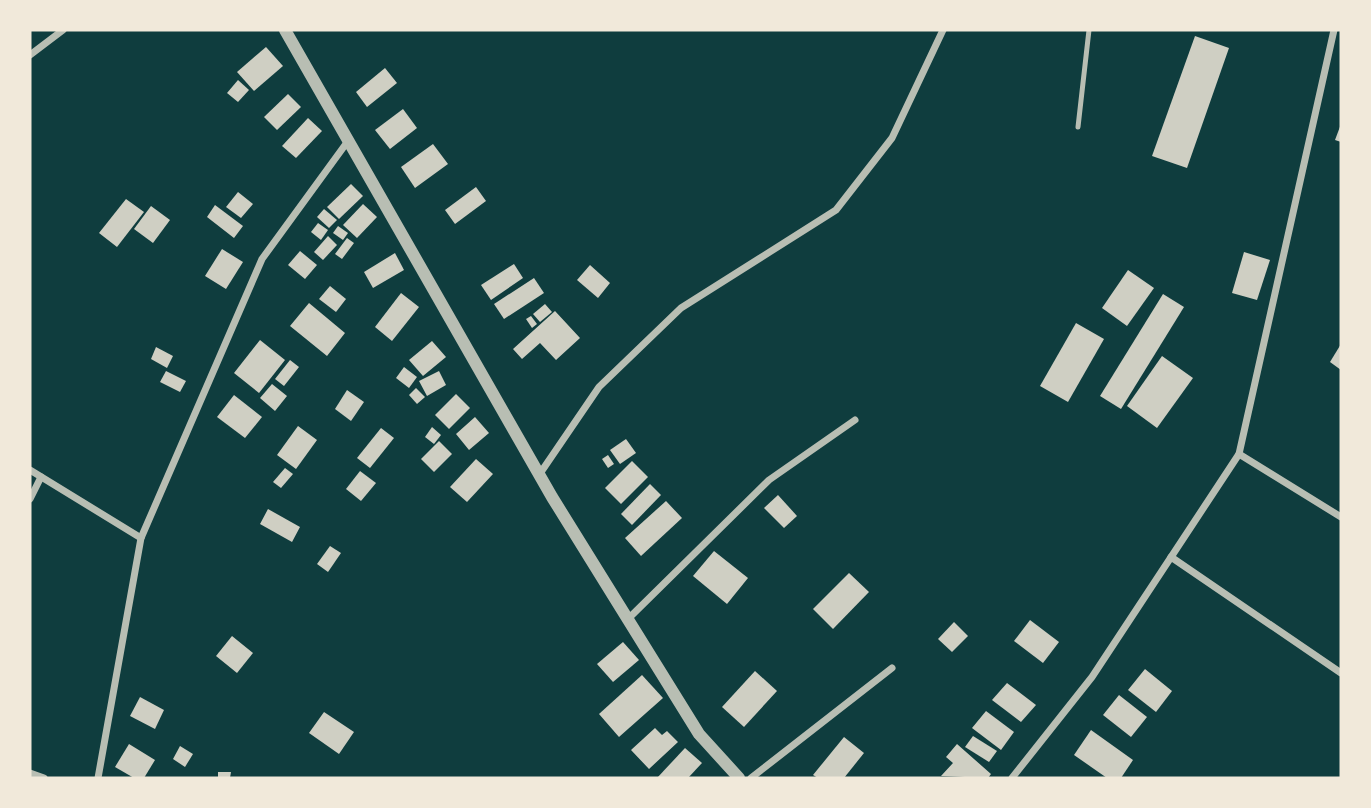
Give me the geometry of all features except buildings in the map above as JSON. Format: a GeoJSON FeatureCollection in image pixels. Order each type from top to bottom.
{"type":"FeatureCollection","features":[{"type":"Feature","properties":{"kind":"street"},"geometry":{"type":"LineString","coordinates":[[30,55],[63,30]]}},
{"type":"Feature","properties":{"kind":"street"},"geometry":{"type":"LineString","coordinates":[[285,30],[539,475],[699,734],[739,778]]}},
{"type":"Feature","properties":{"kind":"street"},"geometry":{"type":"LineString","coordinates":[[539,475],[599,387],[681,309],[835,209],[892,138],[943,30]]}},
{"type":"Feature","properties":{"kind":"street"},"geometry":{"type":"LineString","coordinates":[[1012,778],[1092,677],[1238,454],[1334,30]]}},
{"type":"Feature","properties":{"kind":"street"},"geometry":{"type":"LineString","coordinates":[[98,778],[141,538],[262,259],[348,141]]}},
{"type":"Feature","properties":{"kind":"street"},"geometry":{"type":"LineString","coordinates":[[628,619],[769,480],[855,420]]}},
{"type":"Feature","properties":{"kind":"street"},"geometry":{"type":"LineString","coordinates":[[1238,454],[1341,517]]}},
{"type":"Feature","properties":{"kind":"street"},"geometry":{"type":"LineString","coordinates":[[30,470],[141,538]]}},
{"type":"Feature","properties":{"kind":"street"},"geometry":{"type":"LineString","coordinates":[[30,499],[41,477]]}},
{"type":"Feature","properties":{"kind":"street"},"geometry":{"type":"LineString","coordinates":[[1171,557],[1341,673]]}},
{"type":"Feature","properties":{"kind":"street"},"geometry":{"type":"LineString","coordinates":[[751,778],[892,668]]}},
{"type":"Feature","properties":{"kind":"street"},"geometry":{"type":"LineString","coordinates":[[30,773],[44,778]]}},
{"type":"Feature","properties":{"kind":"lane"},"geometry":{"type":"LineString","coordinates":[[1078,127],[1089,30]]}}]}
